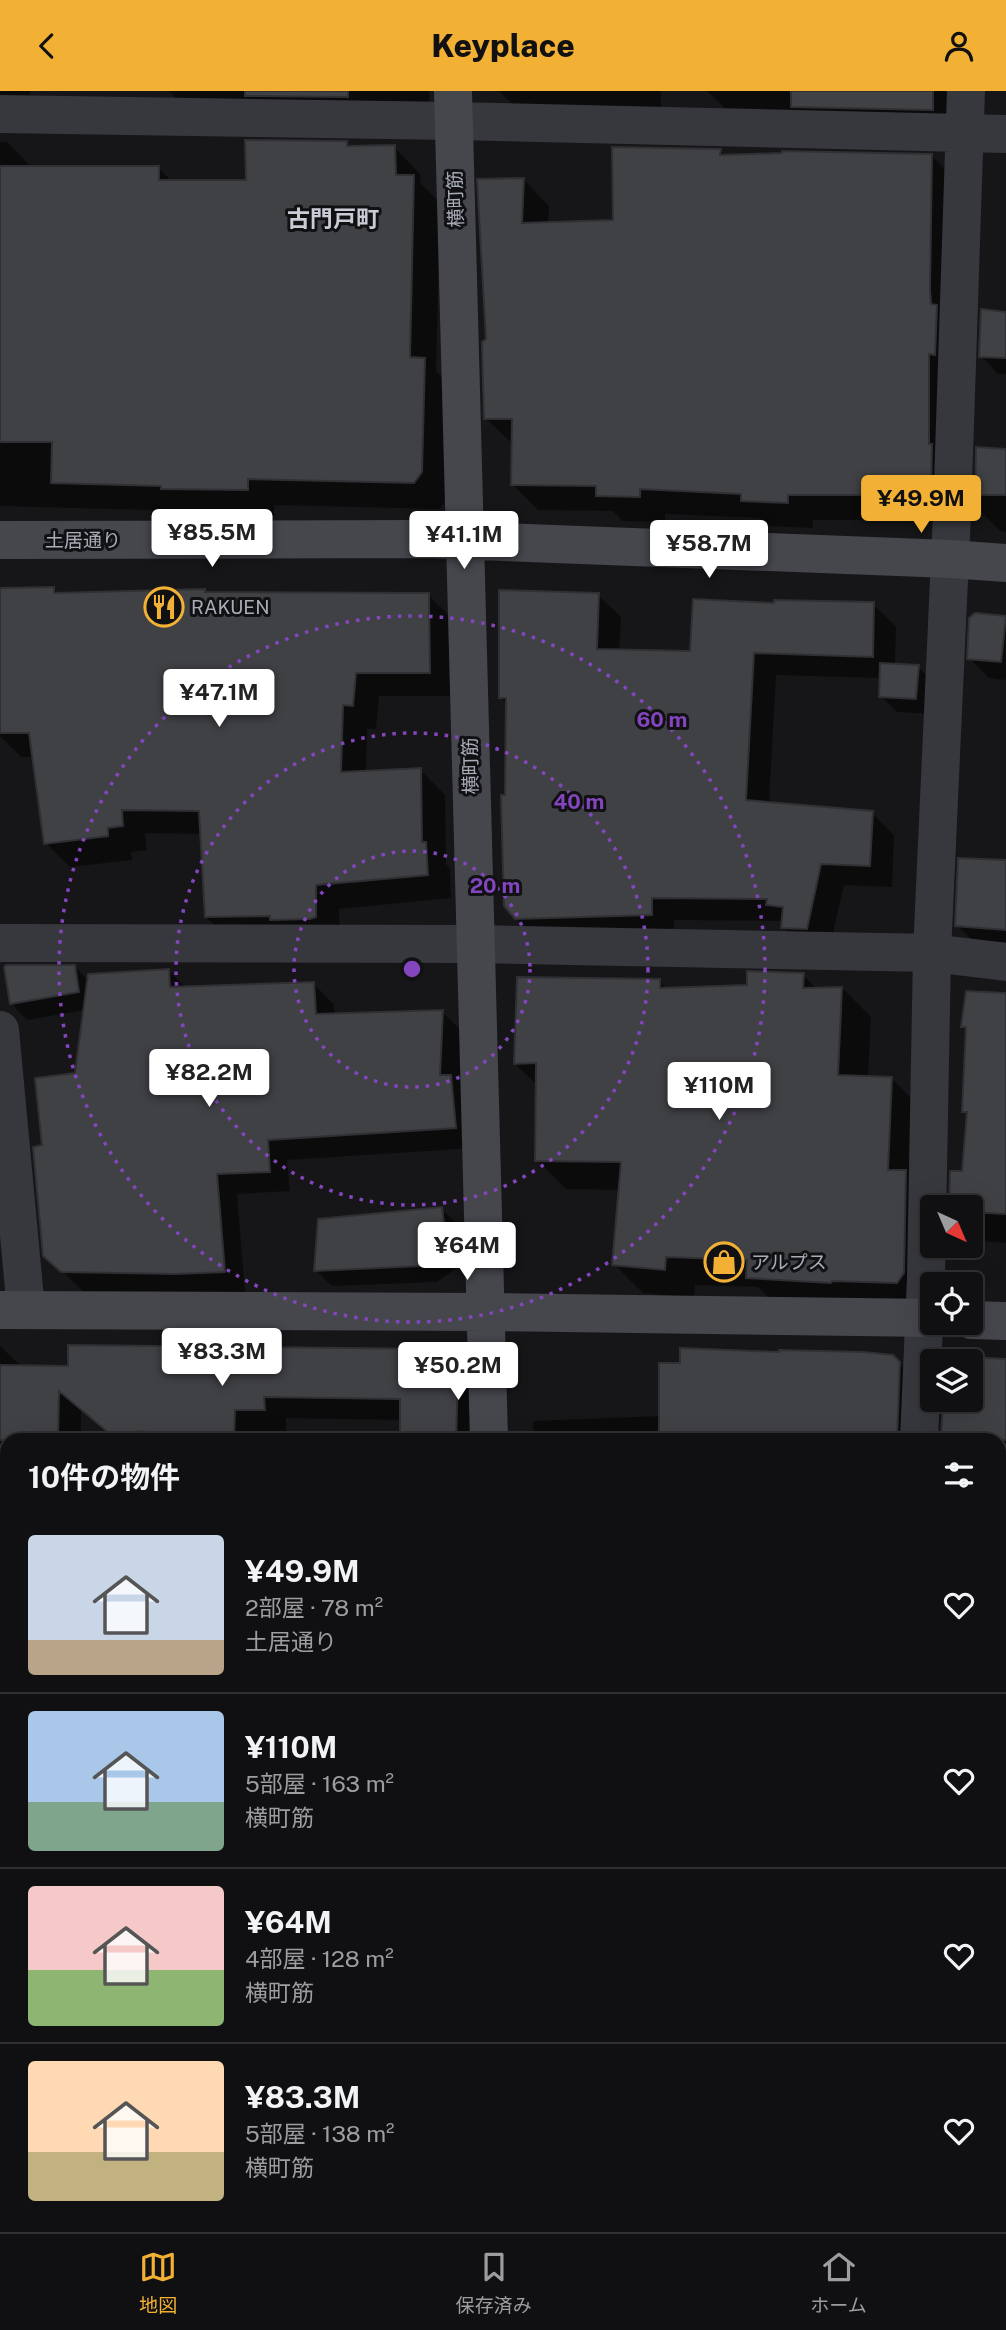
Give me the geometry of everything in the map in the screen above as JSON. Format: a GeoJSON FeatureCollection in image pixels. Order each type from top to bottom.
{"type":"FeatureCollection","features":[{"type":"Feature","properties":{"kind":"street"},"geometry":{"type":"LineString","coordinates":[[929,1272],[932,953],[950,559],[966,91]]}},
{"type":"Feature","properties":{"kind":"street"},"geometry":{"type":"LineString","coordinates":[[0,114],[453,106],[1006,134]]}},
{"type":"Feature","properties":{"kind":"street","name":"横町筋"},"geometry":{"type":"LineString","coordinates":[[453,106],[489,1433]]}},
{"type":"Feature","properties":{"kind":"street","name":"土居通り"},"geometry":{"type":"LineString","coordinates":[[0,540],[465,541],[1006,563]]}},
{"type":"Feature","properties":{"kind":"street"},"geometry":{"type":"LineString","coordinates":[[0,943],[475,944],[932,953],[1006,962]]}},
{"type":"Feature","properties":{"kind":"street"},"geometry":{"type":"LineString","coordinates":[[0,1030],[13,1310],[486,1312],[920,1318]]}},
{"type":"Feature","properties":{"kind":"street"},"geometry":{"type":"LineString","coordinates":[[983,1320],[1006,1321]]}},
{"type":"Feature","properties":{"kind":"street"},"geometry":{"type":"LineString","coordinates":[[920,1433],[927,1335]]}},
{"type":"Feature","properties":{"kind":"building"},"geometry":{"type":"Polygon","coordinates":[[[245,91],[348,91],[348,97],[245,96],[245,91]]]}},
{"type":"Feature","properties":{"kind":"building"},"geometry":{"type":"Polygon","coordinates":[[[791,91],[933,91],[933,110],[791,107],[791,91]]]}},
{"type":"Feature","properties":{"kind":"building"},"geometry":{"type":"Polygon","coordinates":[[[245,140],[347,141],[347,146],[395,145],[396,175],[414,175],[410,357],[425,358],[422,472],[414,483],[248,479],[248,490],[51,483],[52,442],[0,442],[0,166],[159,166],[159,180],[246,180],[245,140]]]}},
{"type":"Feature","properties":{"kind":"building"},"geometry":{"type":"Polygon","coordinates":[[[612,147],[721,149],[720,155],[782,151],[932,154],[930,289],[931,304],[937,305],[935,355],[929,354],[931,495],[788,495],[788,503],[741,501],[741,494],[640,489],[640,497],[596,496],[596,486],[511,485],[512,419],[484,419],[482,342],[486,339],[477,179],[524,178],[522,223],[613,220],[612,147]]]}},
{"type":"Feature","properties":{"kind":"building"},"geometry":{"type":"Polygon","coordinates":[[[981,309],[1006,312],[1006,358],[979,357],[981,309]]]}},
{"type":"Feature","properties":{"kind":"building"},"geometry":{"type":"Polygon","coordinates":[[[976,447],[1006,449],[1006,495],[975,495],[976,447]]]}},
{"type":"Feature","properties":{"kind":"building"},"geometry":{"type":"Polygon","coordinates":[[[54,587],[54,593],[205,589],[205,592],[429,593],[430,673],[356,673],[353,706],[343,705],[341,772],[421,768],[422,842],[426,842],[428,875],[316,885],[316,917],[310,919],[270,920],[270,916],[205,917],[199,811],[122,810],[123,826],[108,828],[108,836],[44,844],[29,733],[0,733],[0,588],[54,587]]]}},
{"type":"Feature","properties":{"kind":"building"},"geometry":{"type":"Polygon","coordinates":[[[499,590],[599,593],[597,649],[690,651],[693,599],[774,603],[774,600],[874,602],[873,657],[754,653],[746,800],[873,811],[870,866],[821,864],[807,929],[781,928],[783,907],[766,905],[767,899],[652,898],[652,915],[515,919],[504,906],[501,795],[505,795],[506,698],[499,698],[499,590]]]}},
{"type":"Feature","properties":{"kind":"building"},"geometry":{"type":"Polygon","coordinates":[[[975,613],[1006,616],[1001,662],[967,659],[969,618],[975,613]]]}},
{"type":"Feature","properties":{"kind":"building"},"geometry":{"type":"Polygon","coordinates":[[[880,663],[919,665],[916,699],[879,697],[880,663]]]}},
{"type":"Feature","properties":{"kind":"building"},"geometry":{"type":"Polygon","coordinates":[[[958,858],[1006,860],[1006,930],[955,926],[958,858]]]}},
{"type":"Feature","properties":{"kind":"building"},"geometry":{"type":"Polygon","coordinates":[[[75,965],[79,992],[10,1004],[4,967],[75,965]]]}},
{"type":"Feature","properties":{"kind":"building"},"geometry":{"type":"Polygon","coordinates":[[[169,969],[170,987],[314,982],[316,1014],[443,1010],[440,1075],[451,1075],[456,1128],[268,1140],[270,1172],[217,1174],[225,1272],[61,1272],[43,1256],[33,1147],[42,1145],[35,1078],[75,1073],[88,974],[169,969]]]}},
{"type":"Feature","properties":{"kind":"building"},"geometry":{"type":"Polygon","coordinates":[[[747,971],[804,973],[803,988],[842,987],[838,1075],[892,1077],[888,1170],[906,1170],[904,1273],[897,1283],[831,1283],[746,1278],[747,1260],[666,1257],[665,1270],[612,1265],[621,1162],[535,1161],[536,1063],[514,1064],[517,977],[660,979],[660,988],[747,985],[747,971]]]}},
{"type":"Feature","properties":{"kind":"building"},"geometry":{"type":"Polygon","coordinates":[[[966,991],[1006,993],[1006,1214],[984,1213],[984,1195],[949,1195],[950,1171],[962,1171],[967,1112],[962,1112],[966,1027],[961,1027],[966,991]]]}},
{"type":"Feature","properties":{"kind":"building"},"geometry":{"type":"Polygon","coordinates":[[[442,1207],[447,1248],[420,1266],[314,1271],[318,1219],[442,1207]]]}},
{"type":"Feature","properties":{"kind":"building"},"geometry":{"type":"Polygon","coordinates":[[[68,1345],[439,1349],[458,1372],[456,1433],[400,1433],[400,1399],[264,1397],[265,1410],[235,1410],[234,1433],[109,1433],[59,1391],[58,1433],[0,1433],[0,1365],[68,1366],[68,1345]]]}},
{"type":"Feature","properties":{"kind":"building"},"geometry":{"type":"Polygon","coordinates":[[[680,1348],[893,1355],[900,1362],[897,1433],[659,1433],[659,1363],[680,1363],[680,1348]]]}},
{"type":"Feature","properties":{"kind":"building"},"geometry":{"type":"Polygon","coordinates":[[[983,1358],[1006,1359],[1006,1433],[941,1433],[942,1412],[983,1412],[983,1358]]]}},
{"type":"Feature","properties":{"kind":"place","name":"RAKUEN"},"geometry":{"type":"Point","coordinates":[164,607]}},
{"type":"Feature","properties":{"kind":"place","name":"アルプス"},"geometry":{"type":"Point","coordinates":[724,1262]}},
{"type":"Feature","properties":{"kind":"district","name":"古門戸町"},"geometry":{"type":"Point","coordinates":[333,218]}}]}
